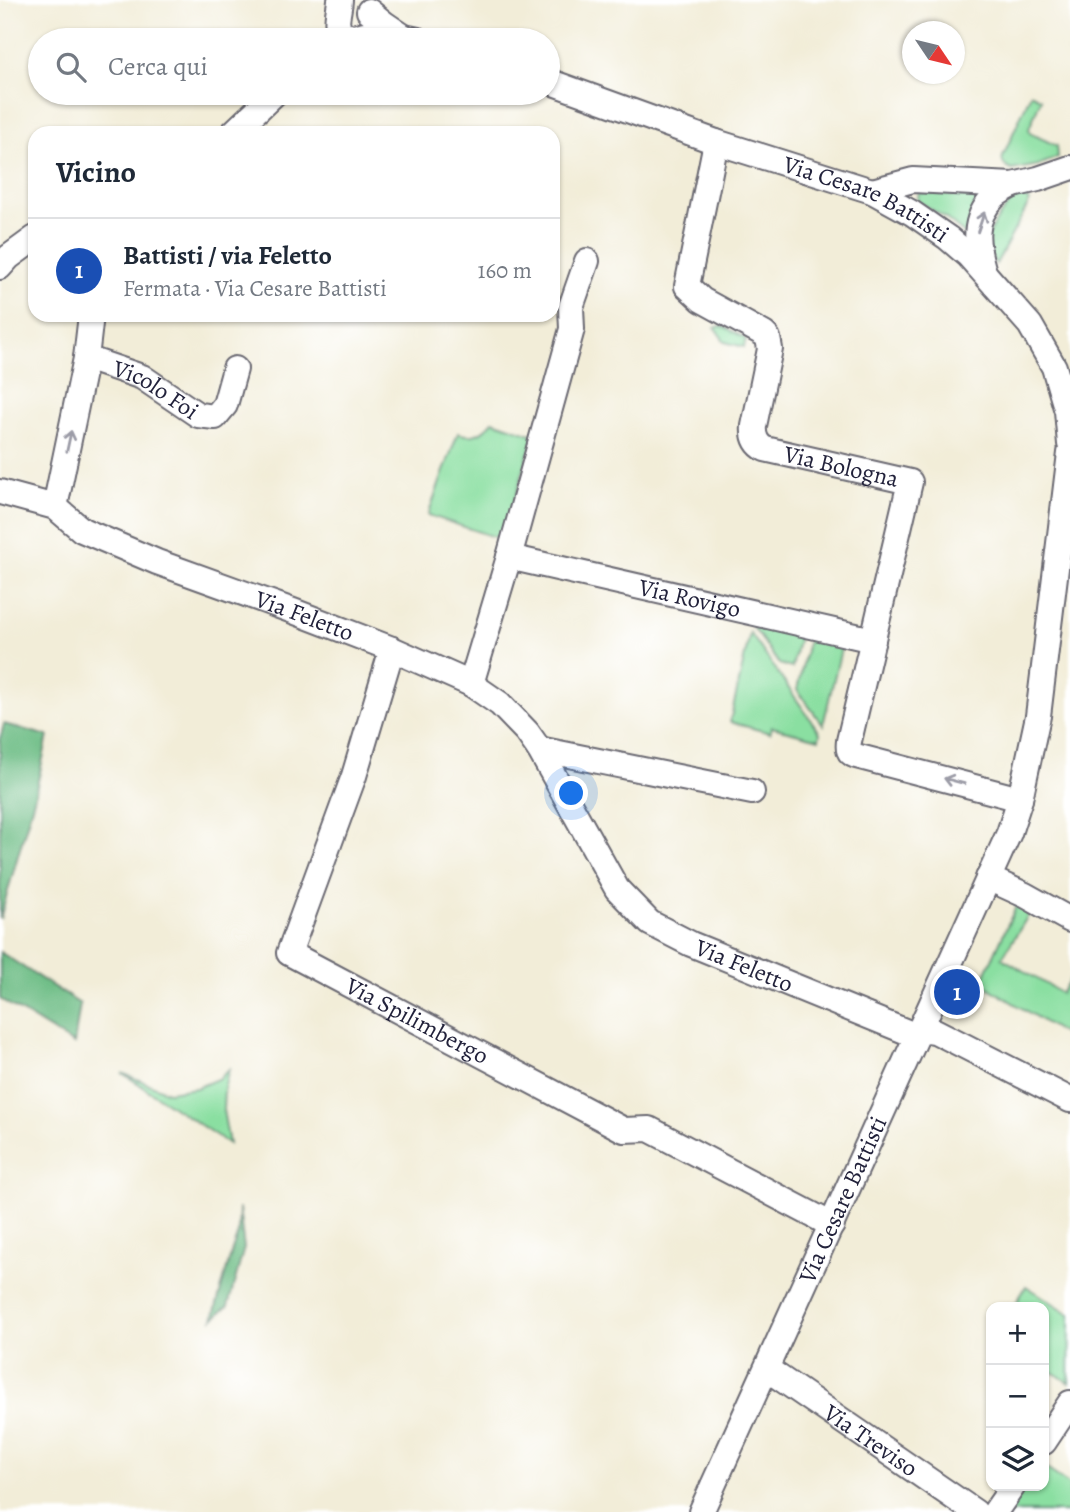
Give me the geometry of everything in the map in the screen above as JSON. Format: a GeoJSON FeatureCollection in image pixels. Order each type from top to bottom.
{"type":"FeatureCollection","features":[{"type":"Feature","properties":{"kind":"street"},"geometry":{"type":"LineString","coordinates":[[349,23],[385,24],[392,28]]}},
{"type":"Feature","properties":{"kind":"street","name":"Via Cesare Battisti"},"geometry":{"type":"LineString","coordinates":[[560,85],[716,142],[872,191],[912,212],[948,238],[984,272],[1030,325],[1054,367],[1067,411],[1070,444]]}},
{"type":"Feature","properties":{"kind":"street"},"geometry":{"type":"LineString","coordinates":[[240,126],[262,105]]}},
{"type":"Feature","properties":{"kind":"street","name":"Via Bologna"},"geometry":{"type":"LineString","coordinates":[[716,142],[687,286],[702,300],[768,338],[770,349],[754,425],[757,442],[765,449],[910,482],[848,750],[856,756],[1020,799]]}},
{"type":"Feature","properties":{"kind":"street"},"geometry":{"type":"LineString","coordinates":[[872,191],[914,180],[1013,185],[1070,168]]}},
{"type":"Feature","properties":{"kind":"street"},"geometry":{"type":"LineString","coordinates":[[984,272],[976,248],[976,233],[983,213],[995,197],[1013,185]]}},
{"type":"Feature","properties":{"kind":"street"},"geometry":{"type":"LineString","coordinates":[[0,267],[28,243]]}},
{"type":"Feature","properties":{"kind":"street"},"geometry":{"type":"LineString","coordinates":[[471,684],[572,329],[571,307],[587,261]]}},
{"type":"Feature","properties":{"kind":"street"},"geometry":{"type":"LineString","coordinates":[[55,507],[86,358],[90,322]]}},
{"type":"Feature","properties":{"kind":"street","name":"Vicolo Foi"},"geometry":{"type":"LineString","coordinates":[[86,358],[142,377],[198,415],[215,417],[225,405],[235,369]]}},
{"type":"Feature","properties":{"kind":"street","name":"Via Cesare Battisti"},"geometry":{"type":"LineString","coordinates":[[701,1512],[1009,832],[1020,799],[1038,716],[1070,453]]}},
{"type":"Feature","properties":{"kind":"street","name":"Via Feletto"},"geometry":{"type":"LineString","coordinates":[[0,492],[55,507],[82,530],[157,562],[391,649],[471,684],[500,704],[527,732],[617,888],[650,923],[691,944],[918,1033]]}},
{"type":"Feature","properties":{"kind":"street","name":"Via Rovigo"},"geometry":{"type":"LineString","coordinates":[[509,557],[873,640]]}},
{"type":"Feature","properties":{"kind":"street","name":"Via Spilimbergo"},"geometry":{"type":"LineString","coordinates":[[391,649],[354,776],[289,953],[624,1130],[649,1129],[832,1225]]}},
{"type":"Feature","properties":{"kind":"street"},"geometry":{"type":"LineString","coordinates":[[539,749],[752,792]]}},
{"type":"Feature","properties":{"kind":"street"},"geometry":{"type":"LineString","coordinates":[[988,878],[1069,918]]}},
{"type":"Feature","properties":{"kind":"street"},"geometry":{"type":"LineString","coordinates":[[918,1033],[935,1031],[1070,1100]]}},
{"type":"Feature","properties":{"kind":"street","name":"Via Treviso"},"geometry":{"type":"LineString","coordinates":[[767,1369],[975,1512]]}},
{"type":"Feature","properties":{"kind":"street"},"geometry":{"type":"LineString","coordinates":[[1049,1435],[1070,1404]]}},
{"type":"Feature","properties":{"kind":"street"},"geometry":{"type":"LineString","coordinates":[[995,1512],[1010,1491]]}},
{"type":"Feature","properties":{"kind":"green space"},"geometry":{"type":"Polygon","coordinates":[[[1031,93],[1041,99],[1029,129],[1030,133],[1057,146],[1058,157],[1039,165],[1012,170],[1002,161],[1003,156],[1031,93]]]}},
{"type":"Feature","properties":{"kind":"green space"},"geometry":{"type":"Polygon","coordinates":[[[919,192],[983,199],[967,236],[944,217],[917,201],[919,192]]]}},
{"type":"Feature","properties":{"kind":"green space"},"geometry":{"type":"Polygon","coordinates":[[[1017,197],[1030,201],[996,264],[984,249],[986,242],[1001,214],[1017,197]]]}},
{"type":"Feature","properties":{"kind":"green space"},"geometry":{"type":"Polygon","coordinates":[[[720,326],[746,339],[744,347],[725,342],[715,328],[720,326]]]}},
{"type":"Feature","properties":{"kind":"green space"},"geometry":{"type":"Polygon","coordinates":[[[493,421],[534,435],[503,540],[428,515],[458,433],[477,434],[493,421]]]}},
{"type":"Feature","properties":{"kind":"green space"},"geometry":{"type":"Polygon","coordinates":[[[751,624],[799,636],[792,668],[779,664],[751,624]]]}},
{"type":"Feature","properties":{"kind":"green space"},"geometry":{"type":"Polygon","coordinates":[[[750,633],[820,733],[819,739],[772,727],[770,733],[730,722],[750,633]]]}},
{"type":"Feature","properties":{"kind":"green space"},"geometry":{"type":"Polygon","coordinates":[[[809,637],[842,645],[823,725],[797,690],[809,637]]]}},
{"type":"Feature","properties":{"kind":"green space"},"geometry":{"type":"Polygon","coordinates":[[[4,724],[48,736],[34,799],[0,919],[0,739],[4,724]]]}},
{"type":"Feature","properties":{"kind":"green space"},"geometry":{"type":"Polygon","coordinates":[[[1019,900],[1031,911],[1002,958],[1061,993],[1070,979],[1070,1038],[981,983],[1019,900]]]}},
{"type":"Feature","properties":{"kind":"green space"},"geometry":{"type":"Polygon","coordinates":[[[0,952],[80,1004],[74,1044],[0,999],[0,952]]]}},
{"type":"Feature","properties":{"kind":"green space"},"geometry":{"type":"Polygon","coordinates":[[[229,1069],[223,1110],[229,1144],[122,1073],[168,1092],[196,1088],[220,1078],[229,1069]]]}},
{"type":"Feature","properties":{"kind":"green space"},"geometry":{"type":"Polygon","coordinates":[[[239,1208],[244,1248],[228,1306],[213,1319],[238,1233],[239,1208]]]}},
{"type":"Feature","properties":{"kind":"green space"},"geometry":{"type":"Polygon","coordinates":[[[1026,1286],[1070,1314],[1069,1383],[1049,1369],[1049,1302],[1017,1302],[1026,1286]]]}},
{"type":"Feature","properties":{"kind":"green space"},"geometry":{"type":"Polygon","coordinates":[[[1049,1470],[1070,1485],[1070,1512],[1006,1512],[1021,1491],[1049,1491],[1049,1470]]]}},
{"type":"Feature","properties":{"kind":"place","name":"Battisti / via Feletto"},"geometry":{"type":"Point","coordinates":[957,992]}}]}
